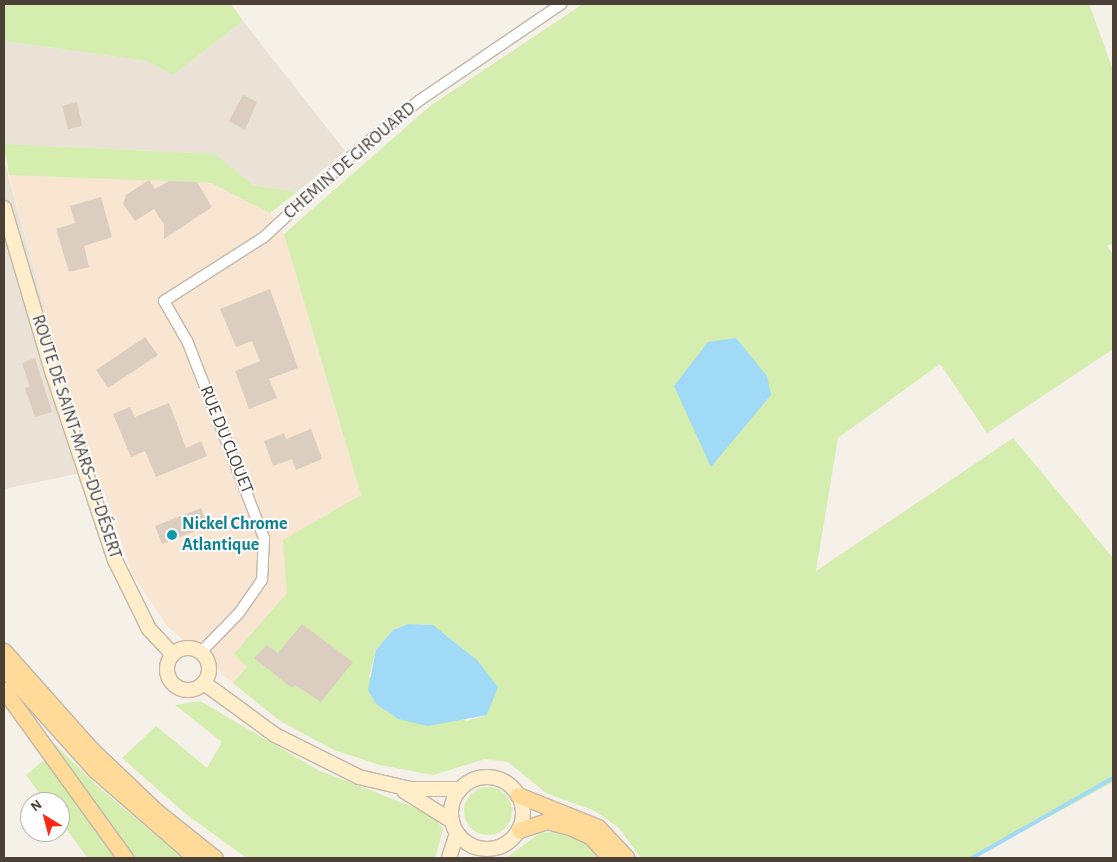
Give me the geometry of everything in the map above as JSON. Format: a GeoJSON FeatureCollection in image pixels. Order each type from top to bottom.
{"type":"FeatureCollection","features":[{"type":"Feature","properties":{"kind":"main road","name":"ROUTE DE SAINT-MARS-DU-DÉSERT"},"geometry":{"type":"LineString","coordinates":[[4,208],[53,374],[115,560],[149,629],[173,655]]}},
{"type":"Feature","properties":{"kind":"main road"},"geometry":{"type":"LineString","coordinates":[[183,649],[201,652],[208,664],[204,683],[192,689],[174,684],[167,667],[173,655],[183,649]]}},
{"type":"Feature","properties":{"kind":"main road"},"geometry":{"type":"LineString","coordinates":[[4,650],[91,749],[215,858]]}},
{"type":"Feature","properties":{"kind":"main road"},"geometry":{"type":"LineString","coordinates":[[4,670],[95,770],[196,858]]}},
{"type":"Feature","properties":{"kind":"main road"},"geometry":{"type":"LineString","coordinates":[[204,683],[275,735],[318,759],[410,793],[479,848]]}},
{"type":"Feature","properties":{"kind":"main road"},"geometry":{"type":"LineString","coordinates":[[4,690],[125,858]]}},
{"type":"Feature","properties":{"kind":"main road"},"geometry":{"type":"LineString","coordinates":[[449,858],[454,827],[454,799],[460,789],[479,778],[501,780],[518,794],[598,826],[628,858]]}},
{"type":"Feature","properties":{"kind":"main road"},"geometry":{"type":"LineString","coordinates":[[389,785],[460,789]]}},
{"type":"Feature","properties":{"kind":"main road"},"geometry":{"type":"LineString","coordinates":[[518,794],[522,812],[519,830]]}},
{"type":"Feature","properties":{"kind":"main road"},"geometry":{"type":"LineString","coordinates":[[468,858],[479,848],[505,844],[519,830],[547,821],[570,827],[591,837],[610,858]]}},
{"type":"Feature","properties":{"kind":"street","name":"CHEMIN DE GIROUARD"},"geometry":{"type":"LineString","coordinates":[[164,301],[264,237],[359,149],[420,100],[560,4]]}},
{"type":"Feature","properties":{"kind":"street","name":"RUE DU CLOUET"},"geometry":{"type":"LineString","coordinates":[[164,301],[186,341],[264,538],[262,580],[239,613],[201,652]]}},
{"type":"Feature","properties":{"kind":"shaded area"},"geometry":{"type":"Polygon","coordinates":[[[243,21],[345,151],[297,192],[253,185],[214,154],[4,144],[4,41],[147,61],[173,75],[243,21]]]}},
{"type":"Feature","properties":{"kind":"shaded area"},"geometry":{"type":"Polygon","coordinates":[[[4,160],[56,351],[95,470],[4,489],[4,160]]]}},
{"type":"Feature","properties":{"kind":"shaded area"},"geometry":{"type":"Polygon","coordinates":[[[9,175],[211,183],[270,213],[284,234],[361,496],[283,540],[287,593],[235,654],[247,667],[233,683],[168,627],[133,575],[56,351],[9,175]]]}},
{"type":"Feature","properties":{"kind":"green space"},"geometry":{"type":"Polygon","coordinates":[[[4,4],[231,4],[243,21],[173,75],[147,61],[4,41],[4,4]]]}},
{"type":"Feature","properties":{"kind":"green space"},"geometry":{"type":"Polygon","coordinates":[[[583,4],[1089,4],[1113,70],[1113,244],[1107,245],[1113,255],[1113,349],[987,433],[940,364],[838,438],[816,571],[1013,438],[1113,558],[1113,782],[974,858],[641,858],[619,828],[595,811],[546,793],[508,762],[485,759],[433,775],[380,765],[334,750],[280,721],[233,683],[247,667],[234,654],[287,593],[283,540],[361,495],[284,234],[430,106],[583,4]],[[409,624],[393,630],[376,650],[369,677],[467,721],[487,715],[497,687],[477,660],[433,625],[409,624]]]}},
{"type":"Feature","properties":{"kind":"green space"},"geometry":{"type":"Polygon","coordinates":[[[4,144],[215,154],[253,185],[297,192],[270,213],[211,183],[9,175],[4,144]]]}},
{"type":"Feature","properties":{"kind":"green space"},"geometry":{"type":"Polygon","coordinates":[[[200,701],[318,770],[431,814],[443,829],[435,858],[247,858],[187,815],[122,758],[156,726],[207,768],[222,742],[175,705],[200,701]]]}},
{"type":"Feature","properties":{"kind":"green space"},"geometry":{"type":"Polygon","coordinates":[[[52,741],[96,785],[183,858],[88,858],[70,834],[70,792],[39,792],[26,775],[54,752],[52,741]]]}},
{"type":"Feature","properties":{"kind":"green space"},"geometry":{"type":"Polygon","coordinates":[[[483,787],[493,787],[505,794],[512,806],[512,816],[505,828],[493,835],[483,835],[475,831],[468,824],[464,816],[464,806],[468,798],[475,791],[483,787]]]}},
{"type":"Feature","properties":{"kind":"green space"},"geometry":{"type":"Polygon","coordinates":[[[553,832],[569,835],[588,845],[599,858],[506,858],[540,833],[553,832]]]}},
{"type":"Feature","properties":{"kind":"water"},"geometry":{"type":"Polygon","coordinates":[[[736,338],[767,376],[771,395],[711,467],[674,386],[708,342],[736,338]]]}},
{"type":"Feature","properties":{"kind":"water"},"geometry":{"type":"Polygon","coordinates":[[[409,624],[433,625],[477,660],[498,687],[487,715],[428,726],[398,719],[376,704],[368,690],[376,650],[393,630],[409,624]]]}},
{"type":"Feature","properties":{"kind":"building"},"geometry":{"type":"Polygon","coordinates":[[[243,95],[257,102],[245,130],[229,121],[243,95]]]}},
{"type":"Feature","properties":{"kind":"building"},"geometry":{"type":"Polygon","coordinates":[[[77,102],[82,126],[68,129],[62,106],[77,102]]]}},
{"type":"Feature","properties":{"kind":"building"},"geometry":{"type":"Polygon","coordinates":[[[149,180],[155,189],[169,181],[197,182],[212,207],[164,239],[164,224],[154,209],[135,221],[123,204],[126,195],[149,180]]]}},
{"type":"Feature","properties":{"kind":"building"},"geometry":{"type":"Polygon","coordinates":[[[101,197],[112,237],[84,246],[89,267],[69,272],[56,229],[75,223],[70,206],[101,197]]]}},
{"type":"Feature","properties":{"kind":"building"},"geometry":{"type":"Polygon","coordinates":[[[270,289],[298,368],[269,379],[277,398],[249,409],[235,371],[260,361],[252,341],[236,347],[220,309],[270,289]]]}},
{"type":"Feature","properties":{"kind":"building"},"geometry":{"type":"Polygon","coordinates":[[[145,337],[158,355],[108,388],[96,370],[145,337]]]}},
{"type":"Feature","properties":{"kind":"building"},"geometry":{"type":"Polygon","coordinates":[[[35,358],[52,412],[35,417],[25,388],[30,387],[22,363],[35,358]]]}},
{"type":"Feature","properties":{"kind":"building"},"geometry":{"type":"Polygon","coordinates":[[[169,403],[186,448],[201,441],[207,456],[156,477],[145,451],[131,457],[113,414],[130,407],[135,417],[169,403]]]}},
{"type":"Feature","properties":{"kind":"building"},"geometry":{"type":"Polygon","coordinates":[[[311,429],[322,459],[296,470],[292,459],[273,466],[264,441],[284,433],[286,439],[311,429]]]}},
{"type":"Feature","properties":{"kind":"building","name":"Nickel Chrome Atlantique"},"geometry":{"type":"Polygon","coordinates":[[[201,508],[208,526],[162,544],[155,526],[201,508]]]}},
{"type":"Feature","properties":{"kind":"building"},"geometry":{"type":"Polygon","coordinates":[[[302,624],[353,662],[321,702],[295,685],[292,688],[254,658],[267,645],[278,653],[302,624]]]}},
{"type":"Feature","properties":{"kind":"waterway"},"geometry":{"type":"LineString","coordinates":[[972,858],[1113,778]]}},
{"type":"Feature","properties":{"kind":"place","name":"Nickel Chrome Atlantique"},"geometry":{"type":"Point","coordinates":[172,535]}}]}
